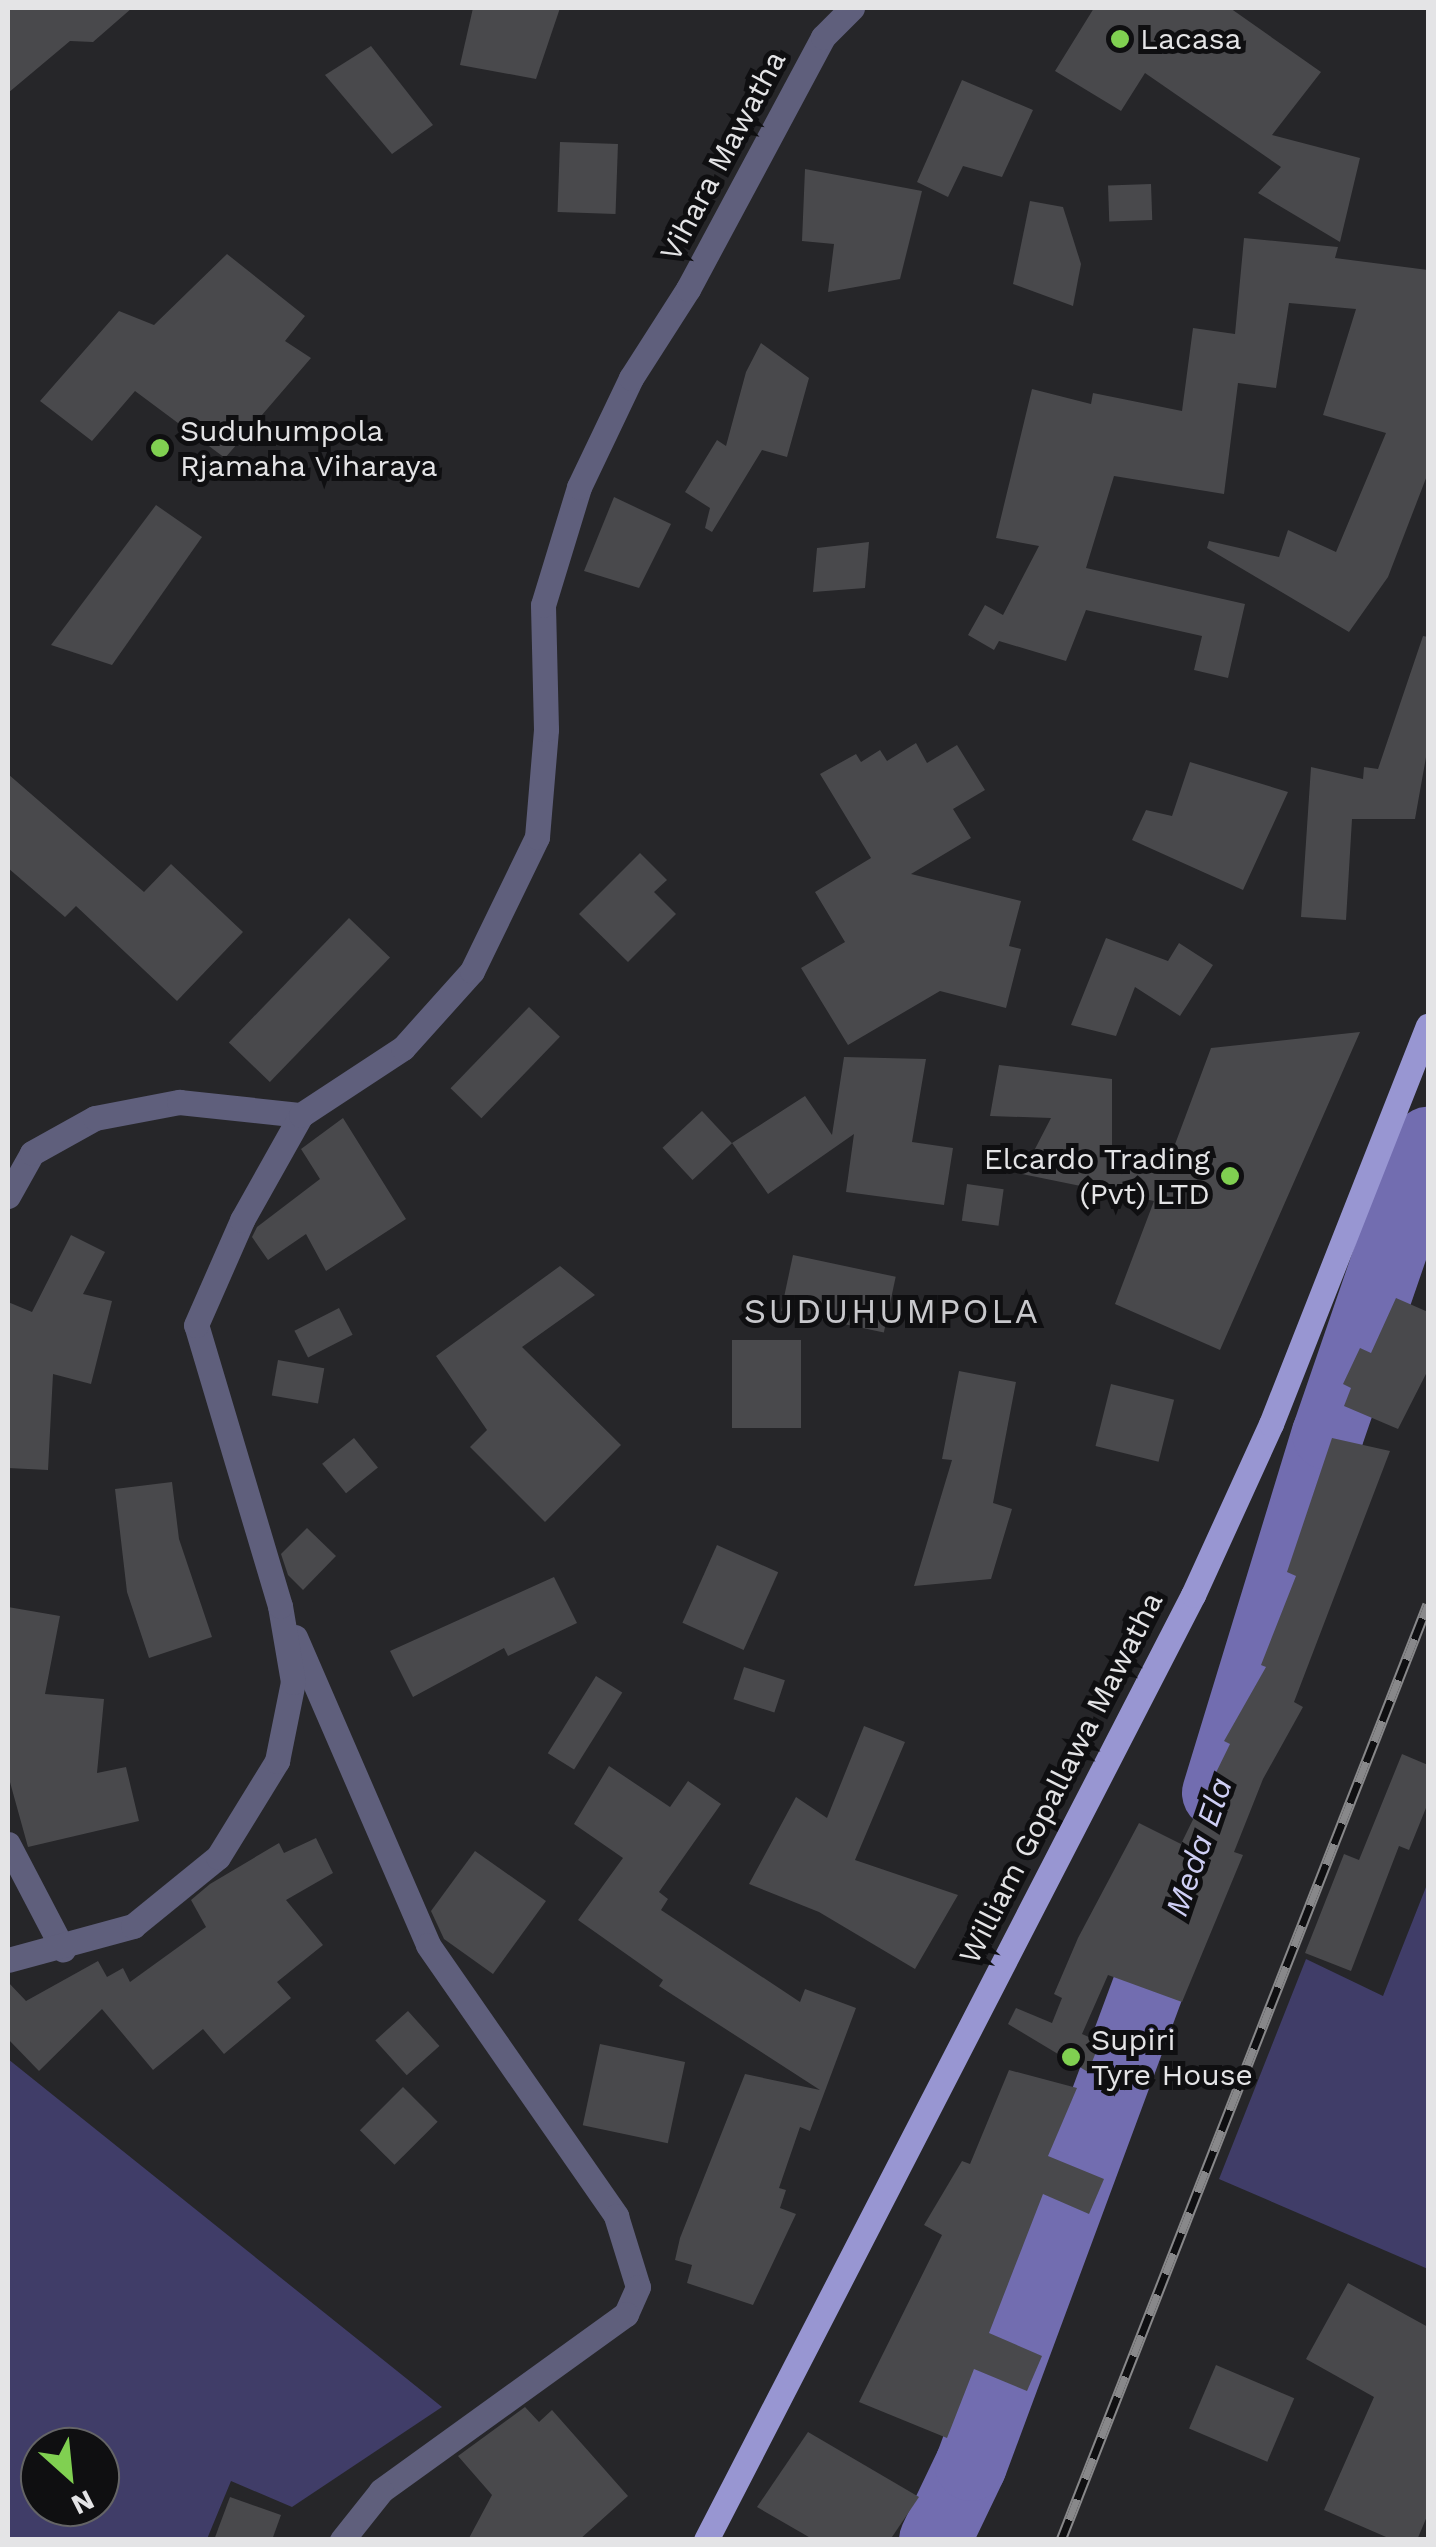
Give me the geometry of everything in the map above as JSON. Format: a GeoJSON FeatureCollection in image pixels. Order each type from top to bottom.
{"type":"FeatureCollection","features":[{"type":"Feature","properties":{"kind":"main road","name":"William Gopallawa Mawatha"},"geometry":{"type":"LineString","coordinates":[[706,2540],[1193,1596],[1278,1406],[1428,1026]]}},
{"type":"Feature","properties":{"kind":"street","name":"Vihara Mawatha"},"geometry":{"type":"LineString","coordinates":[[302,1115],[402,1048],[472,972],[537,837],[546,729],[543,604],[578,486],[632,378],[688,289],[823,37],[852,8]]}},
{"type":"Feature","properties":{"kind":"street"},"geometry":{"type":"LineString","coordinates":[[8,1196],[32,1153],[95,1118],[179,1102],[302,1115],[242,1220],[196,1325],[280,1606],[428,1946],[616,2216],[638,2287],[626,2314],[381,2491],[342,2540]]}},
{"type":"Feature","properties":{"kind":"street"},"geometry":{"type":"LineString","coordinates":[[8,1960],[63,1949],[132,1926],[218,1856],[277,1762],[293,1682],[280,1606]]}},
{"type":"Feature","properties":{"kind":"street"},"geometry":{"type":"LineString","coordinates":[[8,1844],[63,1949]]}},
{"type":"Feature","properties":{"kind":"shaded area"},"geometry":{"type":"Polygon","coordinates":[[[1428,1882],[1428,2269],[1219,2179],[1306,1959],[1383,1996],[1428,1882]]]}},
{"type":"Feature","properties":{"kind":"shaded area"},"geometry":{"type":"Polygon","coordinates":[[[8,2059],[442,2407],[292,2507],[231,2481],[207,2539],[8,2539],[8,2059]]]}},
{"type":"Feature","properties":{"kind":"building"},"geometry":{"type":"Polygon","coordinates":[[[8,8],[132,8],[93,42],[70,41],[8,93],[8,8]]]}},
{"type":"Feature","properties":{"kind":"building"},"geometry":{"type":"Polygon","coordinates":[[[473,8],[560,8],[536,79],[460,65],[473,8]]]}},
{"type":"Feature","properties":{"kind":"building"},"geometry":{"type":"Polygon","coordinates":[[[1094,8],[1230,8],[1321,72],[1272,135],[1360,158],[1340,242],[1258,193],[1281,167],[1145,73],[1121,111],[1055,71],[1094,8]]]}},
{"type":"Feature","properties":{"kind":"building"},"geometry":{"type":"Polygon","coordinates":[[[371,46],[433,125],[392,154],[325,75],[371,46]]]}},
{"type":"Feature","properties":{"kind":"building"},"geometry":{"type":"Polygon","coordinates":[[[962,80],[1033,110],[1002,177],[963,166],[948,197],[917,182],[962,80]]]}},
{"type":"Feature","properties":{"kind":"building"},"geometry":{"type":"Polygon","coordinates":[[[560,142],[618,144],[616,214],[558,212],[560,142]]]}},
{"type":"Feature","properties":{"kind":"building"},"geometry":{"type":"Polygon","coordinates":[[[805,169],[922,191],[900,279],[828,292],[834,244],[802,241],[805,169]]]}},
{"type":"Feature","properties":{"kind":"building"},"geometry":{"type":"Polygon","coordinates":[[[1151,184],[1152,220],[1109,221],[1108,186],[1151,184]]]}},
{"type":"Feature","properties":{"kind":"building"},"geometry":{"type":"Polygon","coordinates":[[[1030,201],[1063,207],[1081,264],[1073,306],[1013,284],[1030,201]]]}},
{"type":"Feature","properties":{"kind":"building"},"geometry":{"type":"Polygon","coordinates":[[[1244,238],[1338,247],[1335,258],[1428,270],[1428,473],[1388,577],[1349,632],[1207,548],[1209,541],[1279,557],[1288,530],[1336,552],[1386,433],[1323,415],[1356,309],[1289,303],[1276,388],[1238,383],[1224,494],[1114,476],[1086,568],[1245,604],[1228,678],[1194,670],[1202,636],[1086,610],[1066,661],[999,641],[994,650],[968,635],[985,605],[1003,615],[1039,546],[996,538],[1032,389],[1091,404],[1093,393],[1182,411],[1193,328],[1235,334],[1244,238]]]}},
{"type":"Feature","properties":{"kind":"building"},"geometry":{"type":"Polygon","coordinates":[[[227,254],[305,316],[285,341],[311,358],[225,458],[135,391],[92,441],[40,401],[119,311],[154,325],[227,254]]]}},
{"type":"Feature","properties":{"kind":"building"},"geometry":{"type":"Polygon","coordinates":[[[761,343],[809,378],[787,457],[762,450],[712,532],[705,528],[710,508],[685,492],[717,440],[726,446],[746,372],[761,343]]]}},
{"type":"Feature","properties":{"kind":"building"},"geometry":{"type":"Polygon","coordinates":[[[614,497],[671,524],[639,588],[584,571],[614,497]]]}},
{"type":"Feature","properties":{"kind":"building"},"geometry":{"type":"Polygon","coordinates":[[[156,505],[202,537],[112,665],[51,645],[156,505]]]}},
{"type":"Feature","properties":{"kind":"building"},"geometry":{"type":"Polygon","coordinates":[[[869,542],[865,588],[813,592],[817,548],[869,542]]]}},
{"type":"Feature","properties":{"kind":"building"},"geometry":{"type":"Polygon","coordinates":[[[1423,636],[1428,637],[1428,746],[1415,819],[1352,819],[1346,920],[1301,917],[1311,767],[1363,779],[1364,767],[1378,769],[1423,636]]]}},
{"type":"Feature","properties":{"kind":"building"},"geometry":{"type":"Polygon","coordinates":[[[916,743],[927,763],[957,745],[985,790],[953,809],[971,838],[911,874],[1021,901],[1009,946],[1021,949],[1006,1008],[940,991],[848,1045],[801,968],[845,942],[815,892],[871,858],[820,774],[856,754],[861,762],[880,750],[887,761],[916,743]]]}},
{"type":"Feature","properties":{"kind":"building"},"geometry":{"type":"Polygon","coordinates":[[[1190,762],[1288,792],[1243,890],[1132,840],[1146,810],[1172,816],[1190,762]]]}},
{"type":"Feature","properties":{"kind":"building"},"geometry":{"type":"Polygon","coordinates":[[[8,774],[144,892],[171,864],[243,932],[177,1001],[76,906],[65,917],[8,868],[8,774]]]}},
{"type":"Feature","properties":{"kind":"building"},"geometry":{"type":"Polygon","coordinates":[[[640,853],[667,880],[654,892],[676,914],[628,962],[579,914],[640,853]]]}},
{"type":"Feature","properties":{"kind":"building"},"geometry":{"type":"Polygon","coordinates":[[[349,918],[390,958],[270,1082],[229,1042],[349,918]]]}},
{"type":"Feature","properties":{"kind":"building"},"geometry":{"type":"Polygon","coordinates":[[[1106,938],[1168,961],[1179,943],[1213,965],[1180,1016],[1135,987],[1116,1036],[1071,1025],[1106,938]]]}},
{"type":"Feature","properties":{"kind":"building"},"geometry":{"type":"Polygon","coordinates":[[[529,1007],[560,1037],[481,1118],[451,1088],[529,1007]]]}},
{"type":"Feature","properties":{"kind":"building","name":"Elcardo Trading (Pvt) LTD"},"geometry":{"type":"Polygon","coordinates":[[[1360,1032],[1220,1350],[1115,1304],[1154,1201],[1022,1174],[1051,1118],[990,1116],[999,1065],[1112,1079],[1112,1148],[1171,1155],[1211,1048],[1360,1032]]]}},
{"type":"Feature","properties":{"kind":"building"},"geometry":{"type":"Polygon","coordinates":[[[844,1057],[926,1059],[912,1142],[953,1148],[944,1205],[846,1192],[854,1134],[768,1194],[732,1143],[805,1096],[832,1135],[844,1057]]]}},
{"type":"Feature","properties":{"kind":"building"},"geometry":{"type":"Polygon","coordinates":[[[702,1111],[732,1143],[693,1180],[663,1148],[702,1111]]]}},
{"type":"Feature","properties":{"kind":"building"},"geometry":{"type":"Polygon","coordinates":[[[343,1118],[406,1219],[326,1271],[306,1234],[268,1260],[252,1237],[257,1227],[320,1179],[301,1149],[343,1118]]]}},
{"type":"Feature","properties":{"kind":"building"},"geometry":{"type":"Polygon","coordinates":[[[967,1184],[1004,1189],[998,1226],[962,1221],[967,1184]]]}},
{"type":"Feature","properties":{"kind":"building"},"geometry":{"type":"Polygon","coordinates":[[[71,1235],[105,1252],[83,1294],[112,1301],[91,1384],[53,1374],[48,1470],[8,1468],[8,1302],[32,1312],[71,1235]]]}},
{"type":"Feature","properties":{"kind":"building"},"geometry":{"type":"Polygon","coordinates":[[[793,1255],[896,1277],[884,1333],[781,1311],[793,1255]]]}},
{"type":"Feature","properties":{"kind":"building"},"geometry":{"type":"Polygon","coordinates":[[[560,1266],[595,1295],[522,1347],[621,1445],[545,1522],[470,1447],[487,1430],[436,1356],[560,1266]]]}},
{"type":"Feature","properties":{"kind":"building"},"geometry":{"type":"Polygon","coordinates":[[[1396,1298],[1428,1312],[1428,1370],[1398,1429],[1344,1406],[1351,1388],[1343,1384],[1360,1348],[1371,1353],[1396,1298]]]}},
{"type":"Feature","properties":{"kind":"building"},"geometry":{"type":"Polygon","coordinates":[[[339,1308],[353,1335],[308,1357],[294,1331],[339,1308]]]}},
{"type":"Feature","properties":{"kind":"building"},"geometry":{"type":"Polygon","coordinates":[[[732,1340],[801,1340],[801,1428],[732,1428],[732,1340]]]}},
{"type":"Feature","properties":{"kind":"building"},"geometry":{"type":"Polygon","coordinates":[[[278,1360],[324,1368],[318,1404],[272,1395],[278,1360]]]}},
{"type":"Feature","properties":{"kind":"building"},"geometry":{"type":"Polygon","coordinates":[[[959,1371],[1016,1382],[993,1503],[1012,1509],[991,1579],[914,1586],[952,1460],[942,1459],[959,1371]]]}},
{"type":"Feature","properties":{"kind":"building"},"geometry":{"type":"Polygon","coordinates":[[[1111,1384],[1174,1400],[1159,1462],[1096,1446],[1111,1384]]]}},
{"type":"Feature","properties":{"kind":"building"},"geometry":{"type":"Polygon","coordinates":[[[354,1438],[378,1468],[346,1493],[322,1464],[354,1438]]]}},
{"type":"Feature","properties":{"kind":"building"},"geometry":{"type":"Polygon","coordinates":[[[1332,1438],[1390,1451],[1294,1702],[1303,1707],[1263,1779],[1234,1852],[1243,1855],[1182,2002],[1108,1975],[1082,2034],[1100,2042],[1088,2072],[1008,2024],[1016,2008],[1052,2023],[1062,1998],[1054,1994],[1078,1938],[1139,1823],[1181,1844],[1230,1744],[1224,1741],[1266,1667],[1261,1665],[1296,1576],[1287,1572],[1332,1438]]]}},
{"type":"Feature","properties":{"kind":"building"},"geometry":{"type":"Polygon","coordinates":[[[172,1482],[179,1539],[212,1637],[149,1658],[127,1592],[115,1489],[172,1482]]]}},
{"type":"Feature","properties":{"kind":"building"},"geometry":{"type":"Polygon","coordinates":[[[307,1528],[336,1556],[303,1590],[288,1575],[281,1554],[307,1528]]]}},
{"type":"Feature","properties":{"kind":"building"},"geometry":{"type":"Polygon","coordinates":[[[717,1545],[778,1572],[744,1650],[682,1623],[717,1545]]]}},
{"type":"Feature","properties":{"kind":"building"},"geometry":{"type":"Polygon","coordinates":[[[554,1577],[577,1623],[508,1656],[504,1648],[413,1697],[390,1651],[554,1577]]]}},
{"type":"Feature","properties":{"kind":"building"},"geometry":{"type":"Polygon","coordinates":[[[8,1607],[60,1616],[45,1694],[104,1699],[97,1773],[126,1767],[139,1821],[28,1847],[8,1775],[8,1607]]]}},
{"type":"Feature","properties":{"kind":"building"},"geometry":{"type":"Polygon","coordinates":[[[744,1667],[785,1680],[774,1713],[733,1699],[744,1667]]]}},
{"type":"Feature","properties":{"kind":"building"},"geometry":{"type":"Polygon","coordinates":[[[596,1676],[622,1692],[574,1770],[548,1753],[596,1676]]]}},
{"type":"Feature","properties":{"kind":"building"},"geometry":{"type":"Polygon","coordinates":[[[864,1726],[905,1742],[855,1860],[958,1895],[915,1969],[819,1912],[749,1884],[796,1797],[827,1818],[864,1726]]]}},
{"type":"Feature","properties":{"kind":"building"},"geometry":{"type":"Polygon","coordinates":[[[1402,1754],[1428,1765],[1428,1803],[1409,1850],[1399,1846],[1351,1971],[1305,1953],[1344,1854],[1359,1860],[1402,1754]]]}},
{"type":"Feature","properties":{"kind":"building"},"geometry":{"type":"Polygon","coordinates":[[[609,1766],[670,1807],[688,1781],[721,1804],[659,1892],[668,1899],[661,1910],[800,2002],[805,1989],[856,2008],[810,2131],[800,2127],[779,2188],[786,2190],[780,2208],[796,2214],[753,2305],[687,2283],[692,2265],[675,2260],[680,2238],[745,2074],[820,2090],[659,1986],[663,1980],[578,1920],[623,1858],[574,1824],[609,1766]]]}},
{"type":"Feature","properties":{"kind":"building"},"geometry":{"type":"Polygon","coordinates":[[[316,1838],[333,1873],[286,1900],[323,1945],[277,1982],[291,1998],[224,2054],[203,2029],[153,2070],[102,2009],[39,2071],[8,2039],[8,1982],[26,2001],[98,1961],[107,1977],[123,1968],[130,1982],[206,1927],[191,1900],[210,1884],[279,1843],[284,1853],[316,1838]]]}},
{"type":"Feature","properties":{"kind":"building"},"geometry":{"type":"Polygon","coordinates":[[[475,1851],[546,1901],[493,1974],[444,1939],[431,1911],[475,1851]]]}},
{"type":"Feature","properties":{"kind":"building"},"geometry":{"type":"Polygon","coordinates":[[[408,2011],[439,2046],[407,2075],[375,2040],[408,2011]]]}},
{"type":"Feature","properties":{"kind":"building"},"geometry":{"type":"Polygon","coordinates":[[[600,2044],[685,2062],[668,2143],[583,2125],[600,2044]]]}},
{"type":"Feature","properties":{"kind":"building"},"geometry":{"type":"Polygon","coordinates":[[[1009,2070],[1077,2088],[1048,2156],[1104,2179],[1089,2214],[1043,2194],[989,2333],[1042,2356],[1027,2391],[974,2369],[947,2438],[859,2402],[942,2235],[924,2225],[962,2161],[970,2164],[1009,2070]]]}},
{"type":"Feature","properties":{"kind":"building"},"geometry":{"type":"Polygon","coordinates":[[[403,2087],[438,2122],[395,2165],[360,2130],[403,2087]]]}},
{"type":"Feature","properties":{"kind":"building"},"geometry":{"type":"Polygon","coordinates":[[[1348,2283],[1428,2327],[1428,2514],[1417,2540],[1393,2540],[1324,2510],[1374,2397],[1306,2359],[1348,2283]]]}},
{"type":"Feature","properties":{"kind":"building"},"geometry":{"type":"Polygon","coordinates":[[[1216,2365],[1294,2398],[1267,2462],[1189,2429],[1216,2365]]]}},
{"type":"Feature","properties":{"kind":"building"},"geometry":{"type":"Polygon","coordinates":[[[525,2407],[539,2422],[552,2410],[628,2496],[579,2540],[468,2540],[492,2495],[458,2456],[525,2407]]]}},
{"type":"Feature","properties":{"kind":"building"},"geometry":{"type":"Polygon","coordinates":[[[808,2432],[919,2497],[890,2540],[814,2540],[757,2507],[808,2432]]]}},
{"type":"Feature","properties":{"kind":"building"},"geometry":{"type":"Polygon","coordinates":[[[230,2497],[281,2515],[272,2540],[214,2540],[230,2497]]]}},
{"type":"Feature","properties":{"kind":"waterway","name":"Meda Ela"},"geometry":{"type":"LineString","coordinates":[[1218,1793],[1328,1434],[1428,1143]]}},
{"type":"Feature","properties":{"kind":"waterway","name":"Meda Ela"},"geometry":{"type":"LineString","coordinates":[[935,2540],[971,2465],[1181,1899]]}},
{"type":"Feature","properties":{"kind":"railway"},"geometry":{"type":"LineString","coordinates":[[1061,2540],[1428,1604]]}},
{"type":"Feature","properties":{"kind":"place","name":"Lacasa"},"geometry":{"type":"Point","coordinates":[1120,39]}},
{"type":"Feature","properties":{"kind":"place","name":"Suduhumpola Rjamaha Viharaya"},"geometry":{"type":"Point","coordinates":[160,448]}},
{"type":"Feature","properties":{"kind":"place","name":"Elcardo Trading (Pvt) LTD"},"geometry":{"type":"Point","coordinates":[1230,1176]}},
{"type":"Feature","properties":{"kind":"place","name":"Supiri Tyre House"},"geometry":{"type":"Point","coordinates":[1071,2057]}},
{"type":"Feature","properties":{"kind":"district","name":"SUDUHUMPOLA"},"geometry":{"type":"Point","coordinates":[892,1311]}}]}
